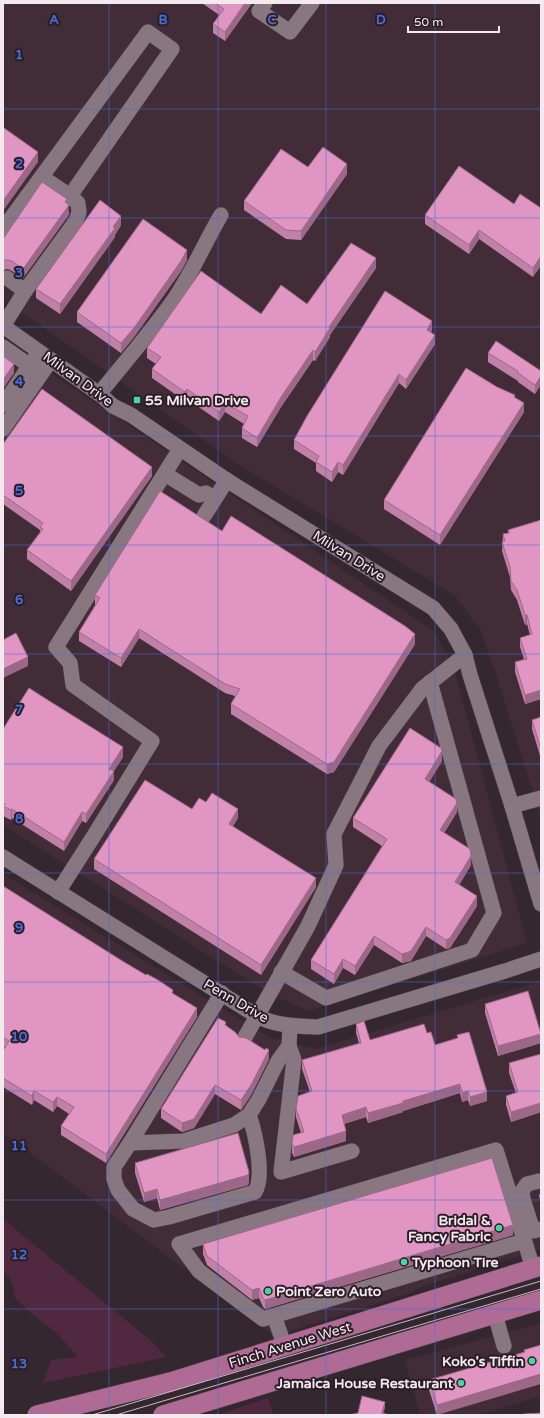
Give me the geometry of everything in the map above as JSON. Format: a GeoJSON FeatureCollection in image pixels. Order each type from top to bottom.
{"type":"FeatureCollection","features":[{"type":"Feature","properties":{"kind":"main road","name":"Finch Avenue West"},"geometry":{"type":"LineString","coordinates":[[37,1415],[170,1382],[537,1267]]}},
{"type":"Feature","properties":{"kind":"main road"},"geometry":{"type":"LineString","coordinates":[[163,1415],[541,1300]]}},
{"type":"Feature","properties":{"kind":"street"},"geometry":{"type":"LineString","coordinates":[[265,3],[259,11],[290,32],[312,3]]}},
{"type":"Feature","properties":{"kind":"street"},"geometry":{"type":"LineString","coordinates":[[3,229],[148,32],[172,49],[70,196]]}},
{"type":"Feature","properties":{"kind":"street"},"geometry":{"type":"LineString","coordinates":[[3,326],[26,291],[76,222],[79,212],[78,203],[42,177]]}},
{"type":"Feature","properties":{"kind":"street"},"geometry":{"type":"LineString","coordinates":[[99,394],[148,335],[175,297],[194,266],[221,215]]}},
{"type":"Feature","properties":{"kind":"street"},"geometry":{"type":"LineString","coordinates":[[7,278],[26,291]]}},
{"type":"Feature","properties":{"kind":"street","name":"Milvan Drive"},"geometry":{"type":"LineString","coordinates":[[3,326],[99,394],[113,406],[131,415],[227,480],[433,608],[451,629],[465,655],[541,904]]}},
{"type":"Feature","properties":{"kind":"street"},"geometry":{"type":"LineString","coordinates":[[3,347],[30,366]]}},
{"type":"Feature","properties":{"kind":"street"},"geometry":{"type":"LineString","coordinates":[[3,405],[30,366],[45,356]]}},
{"type":"Feature","properties":{"kind":"street"},"geometry":{"type":"LineString","coordinates":[[3,429],[45,356]]}},
{"type":"Feature","properties":{"kind":"street"},"geometry":{"type":"LineString","coordinates":[[58,892],[152,741],[73,685],[70,663],[56,647],[180,449]]}},
{"type":"Feature","properties":{"kind":"street"},"geometry":{"type":"LineString","coordinates":[[165,474],[199,495],[206,493],[214,499]]}},
{"type":"Feature","properties":{"kind":"street"},"geometry":{"type":"LineString","coordinates":[[204,516],[227,480]]}},
{"type":"Feature","properties":{"kind":"street"},"geometry":{"type":"LineString","coordinates":[[244,1039],[308,926],[336,865],[334,834],[379,746],[422,689],[465,655]]}},
{"type":"Feature","properties":{"kind":"street"},"geometry":{"type":"LineString","coordinates":[[281,972],[326,998],[472,950],[494,912],[430,682]]}},
{"type":"Feature","properties":{"kind":"street"},"geometry":{"type":"LineString","coordinates":[[512,806],[541,798]]}},
{"type":"Feature","properties":{"kind":"street","name":"Penn Drive"},"geometry":{"type":"LineString","coordinates":[[3,857],[257,1016],[265,1020],[290,1026],[318,1026],[338,1022],[541,959]]}},
{"type":"Feature","properties":{"kind":"street"},"geometry":{"type":"LineString","coordinates":[[222,994],[114,1167],[114,1179],[118,1190],[132,1209],[154,1220],[255,1192],[258,1187],[259,1170],[256,1140],[249,1115]]}},
{"type":"Feature","properties":{"kind":"street"},"geometry":{"type":"LineString","coordinates":[[290,1026],[289,1046],[294,1060],[281,1172],[352,1151]]}},
{"type":"Feature","properties":{"kind":"street"},"geometry":{"type":"LineString","coordinates":[[130,1143],[184,1141],[234,1124],[249,1115],[278,1061],[289,1046]]}},
{"type":"Feature","properties":{"kind":"street"},"geometry":{"type":"LineString","coordinates":[[524,1241],[263,1319],[199,1271],[179,1244],[496,1150],[524,1241],[537,1267]]}},
{"type":"Feature","properties":{"kind":"street"},"geometry":{"type":"LineString","coordinates":[[541,1224],[534,1198],[534,1192],[539,1181],[527,1184],[522,1191],[523,1199],[534,1231],[541,1229]]}},
{"type":"Feature","properties":{"kind":"street"},"geometry":{"type":"LineString","coordinates":[[494,1314],[504,1346]]}},
{"type":"Feature","properties":{"kind":"street"},"geometry":{"type":"LineString","coordinates":[[274,1316],[285,1347]]}},
{"type":"Feature","properties":{"kind":"shaded area"},"geometry":{"type":"Polygon","coordinates":[[[3,3],[541,3],[541,818],[495,671],[480,629],[454,595],[242,467],[3,299],[3,3]]]}},
{"type":"Feature","properties":{"kind":"shaded area"},"geometry":{"type":"Polygon","coordinates":[[[3,341],[434,631],[454,668],[527,943],[309,1011],[268,993],[3,825],[3,341]]]}},
{"type":"Feature","properties":{"kind":"shaded area"},"geometry":{"type":"Polygon","coordinates":[[[3,874],[269,1037],[316,1049],[541,981],[541,1249],[424,1286],[407,1294],[274,1336],[3,1133],[3,874]]]}},
{"type":"Feature","properties":{"kind":"shaded area"},"geometry":{"type":"Polygon","coordinates":[[[3,1219],[150,1340],[166,1357],[43,1383],[51,1360],[78,1357],[58,1334],[37,1318],[15,1298],[12,1282],[3,1269],[3,1219]]]}},
{"type":"Feature","properties":{"kind":"shaded area"},"geometry":{"type":"Polygon","coordinates":[[[541,1323],[541,1396],[478,1415],[420,1415],[405,1360],[541,1323]]]}},
{"type":"Feature","properties":{"kind":"shaded area"},"geometry":{"type":"Polygon","coordinates":[[[268,1398],[273,1415],[217,1415],[268,1398]]]}},
{"type":"Feature","properties":{"kind":"building"},"geometry":{"type":"Polygon","coordinates":[[[215,3],[245,3],[225,32],[213,24],[224,9],[215,3]]]}},
{"type":"Feature","properties":{"kind":"building"},"geometry":{"type":"Polygon","coordinates":[[[4,128],[38,152],[3,201],[3,129],[4,128]]]}},
{"type":"Feature","properties":{"kind":"building"},"geometry":{"type":"Polygon","coordinates":[[[323,147],[347,164],[301,231],[286,230],[244,201],[281,149],[308,167],[323,147]]]}},
{"type":"Feature","properties":{"kind":"building"},"geometry":{"type":"Polygon","coordinates":[[[459,166],[514,204],[520,194],[541,208],[541,256],[533,268],[479,230],[469,245],[425,215],[459,166]]]}},
{"type":"Feature","properties":{"kind":"building"},"geometry":{"type":"Polygon","coordinates":[[[42,182],[67,199],[65,202],[69,205],[23,269],[12,261],[3,260],[3,239],[42,182]]]}},
{"type":"Feature","properties":{"kind":"building"},"geometry":{"type":"Polygon","coordinates":[[[100,200],[121,216],[113,227],[115,228],[60,304],[36,289],[100,200]]]}},
{"type":"Feature","properties":{"kind":"building"},"geometry":{"type":"Polygon","coordinates":[[[143,219],[187,250],[181,261],[134,328],[121,343],[77,312],[143,219]]]}},
{"type":"Feature","properties":{"kind":"building"},"geometry":{"type":"Polygon","coordinates":[[[351,243],[376,258],[329,327],[330,328],[315,352],[313,350],[281,397],[257,438],[242,428],[248,416],[225,403],[219,412],[187,389],[185,392],[152,369],[161,357],[147,348],[201,271],[261,314],[281,285],[307,304],[351,243]]]}},
{"type":"Feature","properties":{"kind":"building"},"geometry":{"type":"Polygon","coordinates":[[[385,291],[432,321],[427,330],[435,335],[406,380],[399,374],[343,465],[338,462],[332,472],[316,462],[319,456],[294,440],[307,416],[385,291]]]}},
{"type":"Feature","properties":{"kind":"building"},"geometry":{"type":"Polygon","coordinates":[[[496,341],[541,371],[541,376],[535,385],[518,373],[518,371],[488,353],[496,341]]]}},
{"type":"Feature","properties":{"kind":"building"},"geometry":{"type":"Polygon","coordinates":[[[3,356],[14,364],[3,380],[3,356]]]}},
{"type":"Feature","properties":{"kind":"building"},"geometry":{"type":"Polygon","coordinates":[[[466,368],[497,387],[515,395],[514,397],[524,403],[440,535],[384,500],[466,368]]]}},
{"type":"Feature","properties":{"kind":"building"},"geometry":{"type":"Polygon","coordinates":[[[42,389],[152,467],[71,581],[27,550],[43,529],[40,527],[43,523],[3,495],[3,444],[42,389]]]}},
{"type":"Feature","properties":{"kind":"building"},"geometry":{"type":"Polygon","coordinates":[[[160,491],[222,531],[231,516],[405,626],[415,634],[334,762],[327,764],[231,704],[240,689],[225,684],[139,629],[121,658],[79,632],[100,598],[95,595],[160,491]]]}},
{"type":"Feature","properties":{"kind":"building"},"geometry":{"type":"Polygon","coordinates":[[[541,520],[541,690],[525,695],[515,662],[527,659],[520,638],[532,634],[527,615],[525,615],[517,590],[511,581],[510,567],[502,542],[505,541],[503,534],[509,533],[508,530],[541,520]]]}},
{"type":"Feature","properties":{"kind":"building"},"geometry":{"type":"Polygon","coordinates":[[[16,633],[28,657],[3,669],[3,640],[16,633]]]}},
{"type":"Feature","properties":{"kind":"building"},"geometry":{"type":"Polygon","coordinates":[[[29,688],[123,747],[109,769],[114,771],[86,814],[82,812],[64,842],[12,809],[11,810],[3,806],[5,804],[3,803],[3,729],[29,688]]]}},
{"type":"Feature","properties":{"kind":"building"},"geometry":{"type":"Polygon","coordinates":[[[541,717],[541,749],[532,720],[541,717]]]}},
{"type":"Feature","properties":{"kind":"building"},"geometry":{"type":"Polygon","coordinates":[[[410,728],[441,748],[442,751],[425,779],[456,799],[457,803],[440,830],[470,849],[471,856],[455,882],[477,896],[450,938],[446,940],[426,927],[411,951],[402,954],[374,936],[355,966],[343,959],[334,974],[311,960],[387,839],[353,818],[410,728]]]}},
{"type":"Feature","properties":{"kind":"building"},"geometry":{"type":"Polygon","coordinates":[[[145,780],[192,809],[199,798],[206,802],[212,793],[238,809],[229,824],[316,878],[261,965],[94,859],[145,780]]]}},
{"type":"Feature","properties":{"kind":"building"},"geometry":{"type":"Polygon","coordinates":[[[3,886],[124,962],[158,980],[173,990],[172,993],[197,1008],[106,1154],[61,1126],[74,1107],[57,1097],[53,1102],[34,1091],[32,1096],[3,1078],[3,1051],[9,1041],[3,1037],[3,886]]]}},
{"type":"Feature","properties":{"kind":"building"},"geometry":{"type":"Polygon","coordinates":[[[528,991],[541,1034],[498,1046],[485,1004],[528,991]]]}},
{"type":"Feature","properties":{"kind":"building"},"geometry":{"type":"Polygon","coordinates":[[[218,1018],[226,1022],[225,1025],[239,1037],[246,1038],[265,1050],[266,1048],[269,1050],[251,1085],[241,1100],[215,1085],[194,1119],[182,1123],[161,1109],[218,1018]]]}},
{"type":"Feature","properties":{"kind":"building"},"geometry":{"type":"Polygon","coordinates":[[[364,1021],[370,1040],[424,1024],[427,1033],[431,1032],[435,1045],[458,1038],[457,1035],[469,1032],[487,1092],[470,1097],[468,1091],[462,1093],[460,1084],[368,1113],[366,1107],[342,1115],[346,1131],[294,1147],[292,1143],[293,1135],[304,1132],[296,1108],[298,1096],[312,1091],[302,1060],[361,1043],[356,1024],[364,1021]]]}},
{"type":"Feature","properties":{"kind":"building"},"geometry":{"type":"Polygon","coordinates":[[[541,1054],[541,1103],[511,1112],[506,1096],[518,1092],[509,1063],[541,1054]]]}},
{"type":"Feature","properties":{"kind":"building"},"geometry":{"type":"Polygon","coordinates":[[[238,1133],[249,1172],[248,1175],[160,1200],[157,1189],[144,1193],[135,1163],[238,1133]]]}},
{"type":"Feature","properties":{"kind":"building"},"geometry":{"type":"Polygon","coordinates":[[[492,1158],[513,1225],[265,1300],[259,1288],[252,1290],[207,1256],[203,1244],[492,1158]]]}},
{"type":"Feature","properties":{"kind":"building"},"geometry":{"type":"Polygon","coordinates":[[[541,1345],[541,1374],[437,1405],[429,1380],[525,1352],[524,1350],[541,1345]]]}},
{"type":"Feature","properties":{"kind":"building"},"geometry":{"type":"Polygon","coordinates":[[[362,1396],[385,1402],[382,1413],[390,1415],[349,1415],[358,1413],[362,1396]]]}},
{"type":"Feature","properties":{"kind":"building"},"geometry":{"type":"Polygon","coordinates":[[[541,1413],[541,1415],[524,1415],[524,1414],[541,1413]]]}},
{"type":"Feature","properties":{"kind":"tram line"},"geometry":{"type":"LineString","coordinates":[[92,1415],[541,1281]]}},
{"type":"Feature","properties":{"kind":"tram line"},"geometry":{"type":"LineString","coordinates":[[116,1415],[541,1289]]}},
{"type":"Feature","properties":{"kind":"place","name":"55 Milvan Drive"},"geometry":{"type":"Point","coordinates":[137,400]}},
{"type":"Feature","properties":{"kind":"place","name":"Bridal & Fancy Fabric"},"geometry":{"type":"Point","coordinates":[499,1228]}},
{"type":"Feature","properties":{"kind":"place","name":"Typhoon Tire"},"geometry":{"type":"Point","coordinates":[404,1262]}},
{"type":"Feature","properties":{"kind":"place","name":"Point Zero Auto"},"geometry":{"type":"Point","coordinates":[268,1291]}},
{"type":"Feature","properties":{"kind":"place","name":"Koko's Tiffin"},"geometry":{"type":"Point","coordinates":[532,1361]}},
{"type":"Feature","properties":{"kind":"place","name":"Jamaica House Restaurant"},"geometry":{"type":"Point","coordinates":[461,1383]}}]}
